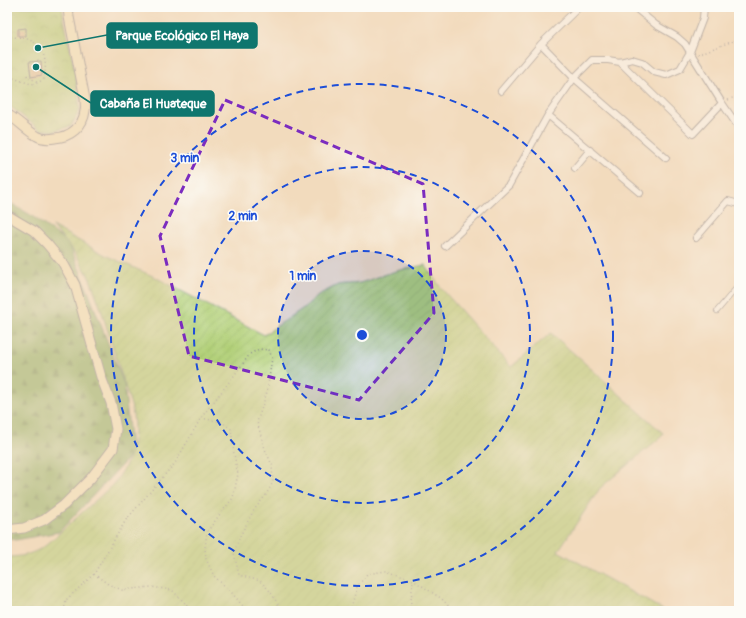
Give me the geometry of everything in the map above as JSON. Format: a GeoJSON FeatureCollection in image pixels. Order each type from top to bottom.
{"type":"FeatureCollection","features":[{"type":"Feature","properties":{"kind":"main road"},"geometry":{"type":"LineString","coordinates":[[7,114],[38,137],[49,139],[61,138],[73,133],[80,124],[85,113],[85,99],[68,7]]}},
{"type":"Feature","properties":{"kind":"main road"},"geometry":{"type":"LineString","coordinates":[[7,215],[34,231],[47,244],[63,263],[75,284],[101,377],[111,403],[116,429],[113,449],[91,478],[64,505],[44,520],[24,528],[7,530]]}},
{"type":"Feature","properties":{"kind":"street"},"geometry":{"type":"LineString","coordinates":[[501,91],[541,44],[579,7]]}},
{"type":"Feature","properties":{"kind":"street"},"geometry":{"type":"LineString","coordinates":[[634,7],[656,25],[685,44],[739,128]]}},
{"type":"Feature","properties":{"kind":"street"},"geometry":{"type":"LineString","coordinates":[[445,246],[509,185],[548,115],[574,78],[592,60],[620,62],[632,59],[642,62],[654,72],[666,75],[680,69],[692,54],[704,18],[704,7]]}},
{"type":"Feature","properties":{"kind":"street"},"geometry":{"type":"LineString","coordinates":[[541,44],[574,78],[666,158]]}},
{"type":"Feature","properties":{"kind":"street"},"geometry":{"type":"LineString","coordinates":[[620,62],[693,134],[722,103]]}},
{"type":"Feature","properties":{"kind":"street"},"geometry":{"type":"LineString","coordinates":[[548,115],[640,193]]}},
{"type":"Feature","properties":{"kind":"street"},"geometry":{"type":"LineString","coordinates":[[575,168],[590,150]]}},
{"type":"Feature","properties":{"kind":"street"},"geometry":{"type":"LineString","coordinates":[[696,238],[728,201],[739,204]]}},
{"type":"Feature","properties":{"kind":"street"},"geometry":{"type":"LineString","coordinates":[[717,311],[739,285]]}},
{"type":"Feature","properties":{"kind":"path"},"geometry":{"type":"LineString","coordinates":[[7,37],[30,40],[41,48],[46,68],[44,79],[37,83],[31,84],[7,76]]}},
{"type":"Feature","properties":{"kind":"path"},"geometry":{"type":"LineString","coordinates":[[692,54],[739,39]]}},
{"type":"Feature","properties":{"kind":"path"},"geometry":{"type":"LineString","coordinates":[[27,75],[28,78],[35,80],[37,83]]}},
{"type":"Feature","properties":{"kind":"path"},"geometry":{"type":"LineString","coordinates":[[722,103],[739,95]]}},
{"type":"Feature","properties":{"kind":"path"},"geometry":{"type":"LineString","coordinates":[[64,611],[66,600],[94,574],[126,520],[175,463],[201,418],[250,354],[259,349],[269,350],[272,358],[267,392],[257,422],[265,449],[272,465],[273,482],[266,495],[254,510],[240,536],[234,554],[239,575],[260,580],[270,591],[282,611]]}},
{"type":"Feature","properties":{"kind":"path"},"geometry":{"type":"LineString","coordinates":[[201,418],[222,422],[231,429],[238,474],[233,498],[207,532],[205,548],[206,559],[214,576],[248,611]]}},
{"type":"Feature","properties":{"kind":"path"},"geometry":{"type":"LineString","coordinates":[[350,611],[357,587],[367,574],[386,571],[413,580],[442,599],[453,611]]}},
{"type":"Feature","properties":{"kind":"path"},"geometry":{"type":"LineString","coordinates":[[94,574],[108,584],[122,590],[151,587],[172,590],[186,604],[189,611]]}},
{"type":"Feature","properties":{"kind":"path"},"geometry":{"type":"LineString","coordinates":[[410,611],[413,580]]}},
{"type":"Feature","properties":{"kind":"highlighted area"},"geometry":{"type":"Polygon","coordinates":[[[225,100],[423,184],[434,313],[359,400],[189,356],[160,236],[225,100]]]}},
{"type":"Feature","properties":{"kind":"green space"},"geometry":{"type":"Polygon","coordinates":[[[7,7],[62,7],[76,77],[80,110],[71,126],[54,131],[40,130],[11,107],[7,106],[7,7]]]}},
{"type":"Feature","properties":{"kind":"green space"},"geometry":{"type":"Polygon","coordinates":[[[7,201],[29,214],[69,243],[124,384],[132,454],[59,532],[16,540],[7,538],[7,201]]]}},
{"type":"Feature","properties":{"kind":"green space"},"geometry":{"type":"Polygon","coordinates":[[[52,226],[107,256],[155,277],[264,335],[305,307],[318,295],[338,285],[360,283],[396,271],[425,265],[441,288],[511,367],[551,333],[663,433],[662,436],[600,488],[558,551],[665,611],[7,611],[7,557],[27,554],[45,546],[106,491],[120,475],[125,466],[132,447],[134,436],[131,405],[92,284],[75,253],[52,226]]]}},
{"type":"Feature","properties":{"kind":"building"},"geometry":{"type":"Polygon","coordinates":[[[26,28],[26,36],[18,36],[18,29],[26,28]]]}},
{"type":"Feature","properties":{"kind":"building"},"geometry":{"type":"Polygon","coordinates":[[[41,61],[42,75],[31,77],[29,62],[41,61]]]}},
{"type":"Feature","properties":{"kind":"place","name":"Parque Ecológico El Haya"},"geometry":{"type":"Point","coordinates":[38,48]}},
{"type":"Feature","properties":{"kind":"place","name":"Cabaña El Huateque"},"geometry":{"type":"Point","coordinates":[36,67]}}]}
